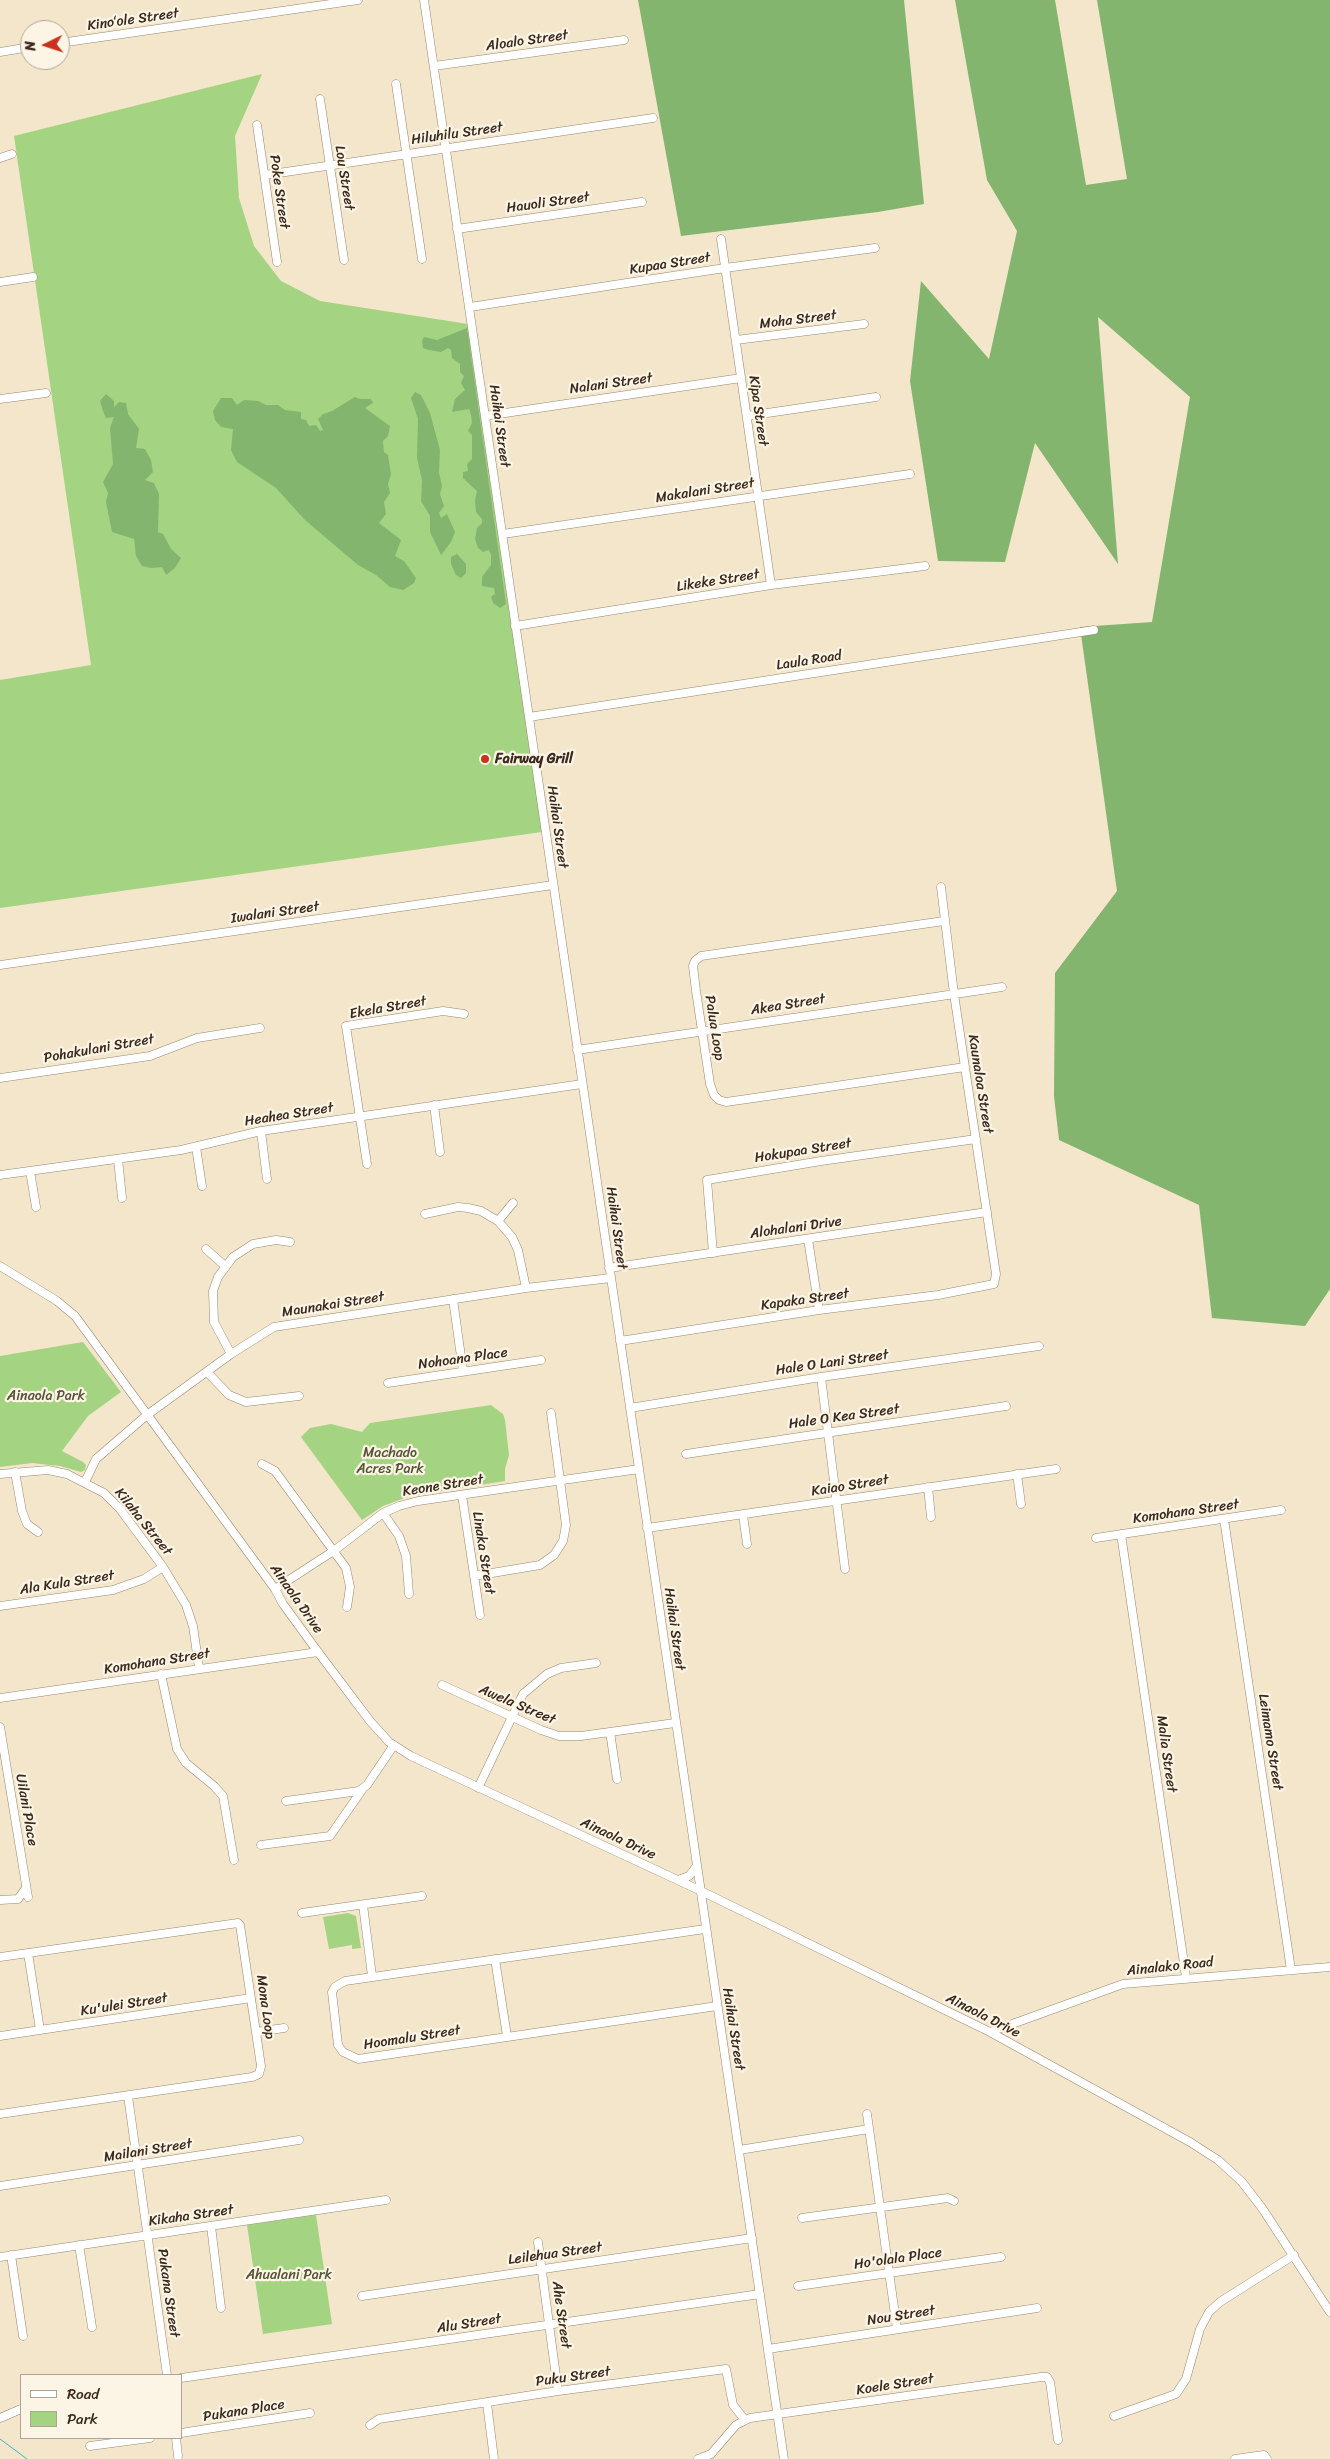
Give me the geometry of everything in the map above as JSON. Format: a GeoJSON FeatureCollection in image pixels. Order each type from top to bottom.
{"type":"FeatureCollection","features":[{"type":"Feature","properties":{"kind":"street","name":"Kinoʻole Street"},"geometry":{"type":"LineString","coordinates":[[70,42],[358,0]]}},
{"type":"Feature","properties":{"kind":"street","name":"Haihai Street"},"geometry":{"type":"LineString","coordinates":[[424,0],[699,1890],[784,2459]]}},
{"type":"Feature","properties":{"kind":"street","name":"Aloalo Street"},"geometry":{"type":"LineString","coordinates":[[434,66],[624,40]]}},
{"type":"Feature","properties":{"kind":"street"},"geometry":{"type":"LineString","coordinates":[[0,52],[20,49]]}},
{"type":"Feature","properties":{"kind":"street"},"geometry":{"type":"LineString","coordinates":[[396,84],[422,259]]}},
{"type":"Feature","properties":{"kind":"street","name":"Lou Street"},"geometry":{"type":"LineString","coordinates":[[320,99],[344,260]]}},
{"type":"Feature","properties":{"kind":"street","name":"Hiluhilu Street"},"geometry":{"type":"LineString","coordinates":[[264,175],[653,118]]}},
{"type":"Feature","properties":{"kind":"street","name":"Poke Street"},"geometry":{"type":"LineString","coordinates":[[257,125],[277,262]]}},
{"type":"Feature","properties":{"kind":"street"},"geometry":{"type":"LineString","coordinates":[[0,158],[12,154]]}},
{"type":"Feature","properties":{"kind":"street","name":"Hauoli Street"},"geometry":{"type":"LineString","coordinates":[[457,229],[642,202]]}},
{"type":"Feature","properties":{"kind":"street","name":"Kipa Street"},"geometry":{"type":"LineString","coordinates":[[721,239],[771,586]]}},
{"type":"Feature","properties":{"kind":"street","name":"Kupaa Street"},"geometry":{"type":"LineString","coordinates":[[470,307],[725,268],[875,248]]}},
{"type":"Feature","properties":{"kind":"street"},"geometry":{"type":"LineString","coordinates":[[0,282],[33,277]]}},
{"type":"Feature","properties":{"kind":"street","name":"Moha Street"},"geometry":{"type":"LineString","coordinates":[[736,340],[864,324]]}},
{"type":"Feature","properties":{"kind":"street","name":"Nalani Street"},"geometry":{"type":"LineString","coordinates":[[485,416],[741,378]]}},
{"type":"Feature","properties":{"kind":"street"},"geometry":{"type":"LineString","coordinates":[[0,399],[46,392]]}},
{"type":"Feature","properties":{"kind":"street"},"geometry":{"type":"LineString","coordinates":[[747,416],[876,397]]}},
{"type":"Feature","properties":{"kind":"street","name":"Makalani Street"},"geometry":{"type":"LineString","coordinates":[[503,534],[910,474]]}},
{"type":"Feature","properties":{"kind":"street","name":"Likeke Street"},"geometry":{"type":"LineString","coordinates":[[515,626],[771,586],[925,566]]}},
{"type":"Feature","properties":{"kind":"street","name":"Laula Road"},"geometry":{"type":"LineString","coordinates":[[529,717],[1094,630]]}},
{"type":"Feature","properties":{"kind":"street","name":"Iwalani Street"},"geometry":{"type":"LineString","coordinates":[[0,965],[553,885]]}},
{"type":"Feature","properties":{"kind":"street","name":"Kaunaloa Street"},"geometry":{"type":"LineString","coordinates":[[941,887],[954,994],[996,1274],[994,1284]]}},
{"type":"Feature","properties":{"kind":"street","name":"Palua Loop"},"geometry":{"type":"LineString","coordinates":[[944,921],[701,956],[695,961],[693,966],[702,1031],[710,1084],[714,1095],[726,1102],[965,1068]]}},
{"type":"Feature","properties":{"kind":"street","name":"Akea Street"},"geometry":{"type":"LineString","coordinates":[[577,1050],[1002,987]]}},
{"type":"Feature","properties":{"kind":"street","name":"Ekela Street"},"geometry":{"type":"LineString","coordinates":[[360,1116],[346,1026],[443,1011],[464,1014]]}},
{"type":"Feature","properties":{"kind":"street","name":"Pohakulani Street"},"geometry":{"type":"LineString","coordinates":[[0,1078],[150,1056],[197,1038],[260,1028]]}},
{"type":"Feature","properties":{"kind":"street","name":"Heahea Street"},"geometry":{"type":"LineString","coordinates":[[0,1176],[196,1147],[261,1131],[582,1084]]}},
{"type":"Feature","properties":{"kind":"street"},"geometry":{"type":"LineString","coordinates":[[434,1105],[440,1152]]}},
{"type":"Feature","properties":{"kind":"street"},"geometry":{"type":"LineString","coordinates":[[360,1116],[367,1164]]}},
{"type":"Feature","properties":{"kind":"street"},"geometry":{"type":"LineString","coordinates":[[261,1131],[267,1179]]}},
{"type":"Feature","properties":{"kind":"street","name":"Hokupaa Street"},"geometry":{"type":"LineString","coordinates":[[713,1253],[705,1184],[707,1180],[821,1160],[976,1139]]}},
{"type":"Feature","properties":{"kind":"street"},"geometry":{"type":"LineString","coordinates":[[196,1147],[202,1186]]}},
{"type":"Feature","properties":{"kind":"street"},"geometry":{"type":"LineString","coordinates":[[118,1159],[122,1198]]}},
{"type":"Feature","properties":{"kind":"street"},"geometry":{"type":"LineString","coordinates":[[30,1171],[36,1207]]}},
{"type":"Feature","properties":{"kind":"street"},"geometry":{"type":"LineString","coordinates":[[498,1222],[513,1203]]}},
{"type":"Feature","properties":{"kind":"street"},"geometry":{"type":"LineString","coordinates":[[425,1214],[448,1209],[468,1208],[481,1212],[498,1222],[512,1237],[518,1250],[526,1288]]}},
{"type":"Feature","properties":{"kind":"street","name":"Alohalani Drive"},"geometry":{"type":"LineString","coordinates":[[609,1268],[987,1212]]}},
{"type":"Feature","properties":{"kind":"street"},"geometry":{"type":"LineString","coordinates":[[808,1239],[819,1310]]}},
{"type":"Feature","properties":{"kind":"street"},"geometry":{"type":"LineString","coordinates":[[231,1354],[214,1322],[214,1291],[225,1266],[238,1253],[253,1244],[276,1240],[290,1242]]}},
{"type":"Feature","properties":{"kind":"street"},"geometry":{"type":"LineString","coordinates":[[206,1249],[225,1266]]}},
{"type":"Feature","properties":{"kind":"street","name":"Ainaola Drive"},"geometry":{"type":"LineString","coordinates":[[0,1266],[57,1301],[75,1316],[275,1589],[318,1652],[370,1721],[394,1745],[411,1756],[699,1890],[990,2032],[1184,2138],[1218,2160],[1242,2182],[1294,2255],[1330,2312]]}},
{"type":"Feature","properties":{"kind":"street","name":"Maunakai Street"},"geometry":{"type":"LineString","coordinates":[[85,1482],[96,1460],[147,1415],[263,1332],[286,1324],[526,1288],[611,1278]]}},
{"type":"Feature","properties":{"kind":"street","name":"Kapaka Street"},"geometry":{"type":"LineString","coordinates":[[620,1341],[819,1310],[938,1296],[994,1284]]}},
{"type":"Feature","properties":{"kind":"street"},"geometry":{"type":"LineString","coordinates":[[453,1299],[463,1371]]}},
{"type":"Feature","properties":{"kind":"street","name":"Hale O Lani Street"},"geometry":{"type":"LineString","coordinates":[[630,1408],[821,1377],[1039,1346]]}},
{"type":"Feature","properties":{"kind":"street","name":"Nohoana Place"},"geometry":{"type":"LineString","coordinates":[[388,1383],[541,1360]]}},
{"type":"Feature","properties":{"kind":"street"},"geometry":{"type":"LineString","coordinates":[[207,1372],[229,1395],[246,1402],[299,1396]]}},
{"type":"Feature","properties":{"kind":"street"},"geometry":{"type":"LineString","coordinates":[[821,1377],[826,1432],[845,1569]]}},
{"type":"Feature","properties":{"kind":"street","name":"Hale O Kea Street"},"geometry":{"type":"LineString","coordinates":[[686,1454],[1006,1406]]}},
{"type":"Feature","properties":{"kind":"street"},"geometry":{"type":"LineString","coordinates":[[474,1576],[532,1568],[554,1555],[565,1533],[561,1481],[551,1413]]}},
{"type":"Feature","properties":{"kind":"street"},"geometry":{"type":"LineString","coordinates":[[262,1464],[275,1471],[335,1550],[346,1568],[348,1577],[347,1607]]}},
{"type":"Feature","properties":{"kind":"street","name":"Keone Street"},"geometry":{"type":"LineString","coordinates":[[275,1589],[335,1550],[383,1513],[418,1501],[638,1469]]}},
{"type":"Feature","properties":{"kind":"street","name":"Kaiao Street"},"geometry":{"type":"LineString","coordinates":[[647,1528],[1056,1469]]}},
{"type":"Feature","properties":{"kind":"street","name":"Kilaha Street"},"geometry":{"type":"LineString","coordinates":[[0,1474],[48,1470],[67,1474],[104,1493],[120,1509],[163,1567],[186,1605],[193,1626],[199,1668]]}},
{"type":"Feature","properties":{"kind":"street"},"geometry":{"type":"LineString","coordinates":[[15,1472],[22,1512],[27,1524],[38,1532]]}},
{"type":"Feature","properties":{"kind":"street"},"geometry":{"type":"LineString","coordinates":[[1017,1474],[1022,1504]]}},
{"type":"Feature","properties":{"kind":"street"},"geometry":{"type":"LineString","coordinates":[[928,1487],[931,1517]]}},
{"type":"Feature","properties":{"kind":"street","name":"Linaka Street"},"geometry":{"type":"LineString","coordinates":[[462,1495],[480,1614]]}},
{"type":"Feature","properties":{"kind":"street","name":"Komohana Street"},"geometry":{"type":"LineString","coordinates":[[1096,1538],[1281,1510]]}},
{"type":"Feature","properties":{"kind":"street"},"geometry":{"type":"LineString","coordinates":[[383,1513],[398,1536],[406,1556],[409,1594]]}},
{"type":"Feature","properties":{"kind":"street"},"geometry":{"type":"LineString","coordinates":[[743,1515],[747,1544]]}},
{"type":"Feature","properties":{"kind":"street","name":"Leimamo Street"},"geometry":{"type":"LineString","coordinates":[[1224,1519],[1291,1970]]}},
{"type":"Feature","properties":{"kind":"street","name":"Malia Street"},"geometry":{"type":"LineString","coordinates":[[1122,1534],[1186,1977]]}},
{"type":"Feature","properties":{"kind":"street","name":"Ala Kula Street"},"geometry":{"type":"LineString","coordinates":[[0,1606],[113,1590],[144,1579],[163,1567]]}},
{"type":"Feature","properties":{"kind":"street","name":"Komohana Street"},"geometry":{"type":"LineString","coordinates":[[0,1698],[318,1652]]}},
{"type":"Feature","properties":{"kind":"street"},"geometry":{"type":"LineString","coordinates":[[478,1788],[523,1694],[547,1674],[561,1668],[596,1663]]}},
{"type":"Feature","properties":{"kind":"street"},"geometry":{"type":"LineString","coordinates":[[161,1674],[177,1749],[186,1763],[214,1786],[222,1796],[234,1860]]}},
{"type":"Feature","properties":{"kind":"street","name":"Awela Street"},"geometry":{"type":"LineString","coordinates":[[442,1685],[511,1717],[559,1736],[581,1736],[675,1723]]}},
{"type":"Feature","properties":{"kind":"street","name":"Uilani Place"},"geometry":{"type":"LineString","coordinates":[[0,1727],[28,1897]]}},
{"type":"Feature","properties":{"kind":"street"},"geometry":{"type":"LineString","coordinates":[[610,1732],[618,1779]]}},
{"type":"Feature","properties":{"kind":"street"},"geometry":{"type":"LineString","coordinates":[[261,1845],[330,1836],[394,1745]]}},
{"type":"Feature","properties":{"kind":"street"},"geometry":{"type":"LineString","coordinates":[[286,1801],[350,1794],[363,1788]]}},
{"type":"Feature","properties":{"kind":"street"},"geometry":{"type":"LineString","coordinates":[[678,1880],[689,1876],[696,1867]]}},
{"type":"Feature","properties":{"kind":"street"},"geometry":{"type":"LineString","coordinates":[[0,1900],[18,1899],[26,1888]]}},
{"type":"Feature","properties":{"kind":"street"},"geometry":{"type":"LineString","coordinates":[[302,1913],[422,1896]]}},
{"type":"Feature","properties":{"kind":"street"},"geometry":{"type":"LineString","coordinates":[[363,1905],[372,1976]]}},
{"type":"Feature","properties":{"kind":"street","name":"Mona Loop"},"geometry":{"type":"LineString","coordinates":[[0,1957],[238,1923],[240,1925],[261,2066],[259,2074],[252,2077],[0,2114]]}},
{"type":"Feature","properties":{"kind":"street","name":"Hoomalu Street"},"geometry":{"type":"LineString","coordinates":[[705,1929],[372,1976],[339,1983],[332,1992],[338,2045],[350,2057],[358,2059],[717,2006]]}},
{"type":"Feature","properties":{"kind":"street"},"geometry":{"type":"LineString","coordinates":[[28,1953],[40,2030]]}},
{"type":"Feature","properties":{"kind":"street"},"geometry":{"type":"LineString","coordinates":[[495,1959],[507,2036]]}},
{"type":"Feature","properties":{"kind":"street","name":"Ainalako Road"},"geometry":{"type":"LineString","coordinates":[[990,2032],[1117,1986],[1186,1977],[1330,1967]]}},
{"type":"Feature","properties":{"kind":"street","name":"Ku'ulei Street"},"geometry":{"type":"LineString","coordinates":[[0,2036],[251,1998]]}},
{"type":"Feature","properties":{"kind":"street"},"geometry":{"type":"LineString","coordinates":[[256,2032],[284,2028]]}},
{"type":"Feature","properties":{"kind":"street","name":"Pukana Street"},"geometry":{"type":"LineString","coordinates":[[128,2096],[167,2374]]}},
{"type":"Feature","properties":{"kind":"street"},"geometry":{"type":"LineString","coordinates":[[867,2114],[897,2329]]}},
{"type":"Feature","properties":{"kind":"street"},"geometry":{"type":"LineString","coordinates":[[739,2150],[869,2129]]}},
{"type":"Feature","properties":{"kind":"street","name":"Mailani Street"},"geometry":{"type":"LineString","coordinates":[[0,2186],[299,2140]]}},
{"type":"Feature","properties":{"kind":"street"},"geometry":{"type":"LineString","coordinates":[[802,2218],[948,2198],[954,2201]]}},
{"type":"Feature","properties":{"kind":"street","name":"Kikaha Street"},"geometry":{"type":"LineString","coordinates":[[0,2257],[386,2200]]}},
{"type":"Feature","properties":{"kind":"street"},"geometry":{"type":"LineString","coordinates":[[211,2226],[221,2308]]}},
{"type":"Feature","properties":{"kind":"street","name":"Leilehua Street"},"geometry":{"type":"LineString","coordinates":[[362,2296],[752,2238]]}},
{"type":"Feature","properties":{"kind":"street","name":"Ahe Street"},"geometry":{"type":"LineString","coordinates":[[538,2242],[558,2391]]}},
{"type":"Feature","properties":{"kind":"street"},"geometry":{"type":"LineString","coordinates":[[79,2245],[92,2327]]}},
{"type":"Feature","properties":{"kind":"street"},"geometry":{"type":"LineString","coordinates":[[12,2255],[23,2336]]}},
{"type":"Feature","properties":{"kind":"street"},"geometry":{"type":"LineString","coordinates":[[1114,2416],[1176,2394],[1186,2380],[1200,2329],[1209,2312],[1220,2302],[1294,2255]]}},
{"type":"Feature","properties":{"kind":"street","name":"Ho'olala Place"},"geometry":{"type":"LineString","coordinates":[[798,2286],[1001,2257]]}},
{"type":"Feature","properties":{"kind":"street","name":"Alu Street"},"geometry":{"type":"LineString","coordinates":[[182,2378],[760,2294]]}},
{"type":"Feature","properties":{"kind":"street","name":"Nou Street"},"geometry":{"type":"LineString","coordinates":[[768,2349],[1037,2308]]}},
{"type":"Feature","properties":{"kind":"street","name":"Puku Street"},"geometry":{"type":"LineString","coordinates":[[370,2425],[378,2419],[558,2391],[726,2369],[733,2405],[745,2420]]}},
{"type":"Feature","properties":{"kind":"street","name":"Koele Street"},"geometry":{"type":"LineString","coordinates":[[745,2420],[1044,2377],[1050,2382],[1058,2440]]}},
{"type":"Feature","properties":{"kind":"street"},"geometry":{"type":"LineString","coordinates":[[487,2403],[494,2459]]}},
{"type":"Feature","properties":{"kind":"street"},"geometry":{"type":"LineString","coordinates":[[0,2418],[20,2408]]}},
{"type":"Feature","properties":{"kind":"street","name":"Pukana Place"},"geometry":{"type":"LineString","coordinates":[[182,2433],[310,2413]]}},
{"type":"Feature","properties":{"kind":"street"},"geometry":{"type":"LineString","coordinates":[[698,2459],[711,2454],[736,2425],[745,2420]]}},
{"type":"Feature","properties":{"kind":"street"},"geometry":{"type":"LineString","coordinates":[[90,2446],[142,2439]]}},
{"type":"Feature","properties":{"kind":"street"},"geometry":{"type":"LineString","coordinates":[[176,2439],[178,2456]]}},
{"type":"Feature","properties":{"kind":"street"},"geometry":{"type":"LineString","coordinates":[[1235,2459],[1264,2455],[1267,2459]]}},
{"type":"Feature","properties":{"kind":"green space"},"geometry":{"type":"Polygon","coordinates":[[[638,0],[904,0],[924,204],[878,212],[681,236],[638,0]]]}},
{"type":"Feature","properties":{"kind":"green space"},"geometry":{"type":"Polygon","coordinates":[[[955,0],[1055,0],[1086,185],[1127,179],[1097,0],[1330,0],[1330,1289],[1305,1326],[1212,1318],[1199,1205],[1059,1140],[1054,1096],[1055,973],[1117,891],[1080,627],[1152,622],[1190,397],[1098,317],[1118,564],[1035,443],[1005,562],[938,561],[910,381],[921,281],[989,359],[1017,231],[987,180],[955,0]]]}},
{"type":"Feature","properties":{"kind":"green space"},"geometry":{"type":"Polygon","coordinates":[[[262,74],[235,136],[239,198],[254,246],[281,281],[320,301],[468,324],[542,832],[0,908],[0,680],[91,665],[14,136],[262,74]]]}},
{"type":"Feature","properties":{"kind":"green space"},"geometry":{"type":"Polygon","coordinates":[[[467,328],[506,604],[500,608],[493,603],[491,597],[495,594],[494,588],[482,586],[482,577],[491,565],[491,555],[489,550],[483,552],[478,548],[475,539],[477,528],[482,523],[482,519],[476,512],[475,500],[477,491],[463,478],[463,472],[468,471],[467,464],[472,459],[472,435],[468,431],[472,423],[471,415],[469,409],[452,412],[455,399],[465,390],[461,383],[464,376],[460,372],[460,364],[452,358],[451,350],[448,348],[441,352],[429,350],[423,348],[422,341],[424,337],[437,340],[467,328]]]}},
{"type":"Feature","properties":{"kind":"green space"},"geometry":{"type":"Polygon","coordinates":[[[415,392],[421,395],[430,413],[440,450],[439,473],[442,486],[440,494],[444,506],[439,513],[441,518],[447,514],[455,532],[451,542],[441,555],[430,532],[430,516],[421,501],[422,480],[417,458],[418,419],[411,398],[415,392]]]}},
{"type":"Feature","properties":{"kind":"green space"},"geometry":{"type":"Polygon","coordinates":[[[106,394],[114,401],[114,407],[119,402],[126,403],[128,414],[139,429],[136,448],[145,449],[151,460],[153,472],[145,480],[154,483],[159,494],[158,532],[163,534],[171,549],[181,558],[175,568],[166,575],[162,567],[151,568],[142,566],[136,556],[134,539],[112,532],[106,502],[108,493],[103,482],[113,464],[110,428],[114,417],[106,418],[103,411],[100,401],[106,394]]]}},
{"type":"Feature","properties":{"kind":"green space"},"geometry":{"type":"Polygon","coordinates":[[[355,397],[371,399],[373,403],[365,408],[390,426],[388,436],[383,441],[384,452],[388,455],[391,474],[388,484],[390,493],[384,502],[386,514],[379,523],[401,540],[395,556],[404,561],[416,578],[414,583],[403,590],[390,587],[376,575],[358,565],[305,520],[276,488],[237,462],[231,450],[233,429],[221,427],[215,420],[213,411],[221,398],[232,398],[237,405],[244,400],[258,401],[266,405],[278,405],[285,410],[301,412],[301,419],[306,420],[309,426],[316,425],[320,431],[323,430],[318,419],[323,414],[332,411],[355,397]]]}},
{"type":"Feature","properties":{"kind":"green space"},"geometry":{"type":"Polygon","coordinates":[[[457,554],[466,564],[466,573],[461,578],[456,575],[451,564],[451,557],[457,554]]]}},
{"type":"Feature","properties":{"kind":"green space","name":"Ainaola Park"},"geometry":{"type":"Polygon","coordinates":[[[83,1342],[121,1392],[88,1416],[62,1451],[83,1462],[86,1465],[85,1470],[81,1472],[60,1466],[32,1463],[0,1467],[0,1356],[83,1342]]]}},
{"type":"Feature","properties":{"kind":"green space","name":"Machado Acres Park"},"geometry":{"type":"Polygon","coordinates":[[[491,1405],[503,1414],[505,1420],[509,1455],[505,1469],[505,1481],[410,1496],[383,1506],[362,1520],[301,1437],[310,1428],[331,1424],[362,1432],[370,1423],[491,1405]]]}},
{"type":"Feature","properties":{"kind":"green space"},"geometry":{"type":"Polygon","coordinates":[[[348,1913],[356,1916],[361,1948],[352,1949],[352,1945],[329,1949],[323,1917],[348,1913]]]}},
{"type":"Feature","properties":{"kind":"green space","name":"Ahualani Park"},"geometry":{"type":"Polygon","coordinates":[[[316,2215],[332,2324],[263,2334],[247,2225],[316,2215]]]}},
{"type":"Feature","properties":{"kind":"waterway"},"geometry":{"type":"LineString","coordinates":[[0,2439],[27,2459]]}},
{"type":"Feature","properties":{"kind":"place","name":"Fairway Grill"},"geometry":{"type":"Point","coordinates":[485,759]}}]}
